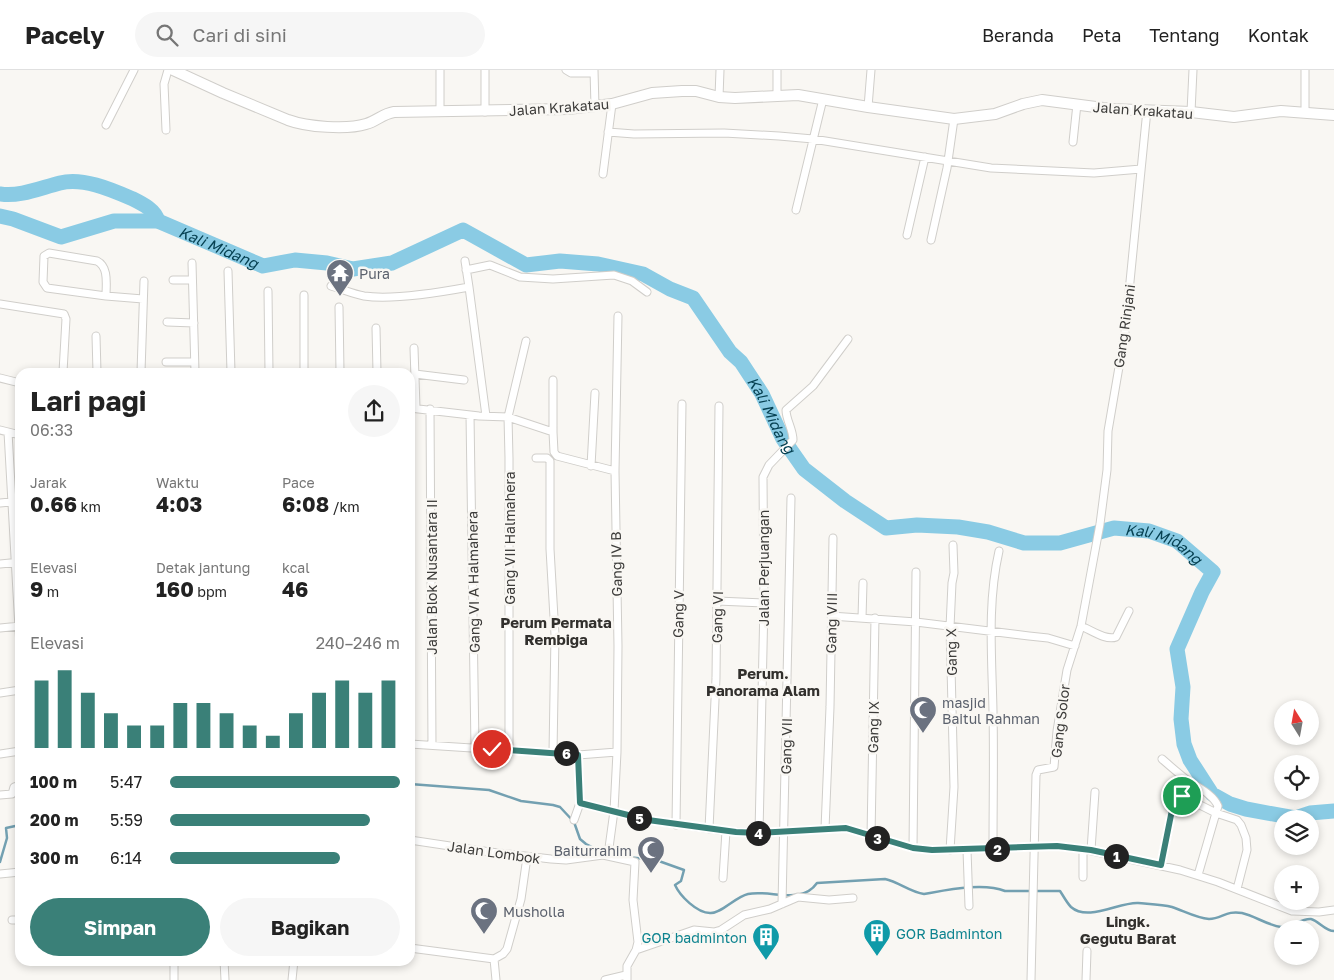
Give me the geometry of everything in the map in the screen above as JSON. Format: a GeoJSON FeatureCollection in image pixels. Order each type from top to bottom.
{"type":"FeatureCollection","features":[{"type":"Feature","properties":{"kind":"street"},"geometry":{"type":"LineString","coordinates":[[106,125],[134,70]]}},
{"type":"Feature","properties":{"kind":"street"},"geometry":{"type":"LineString","coordinates":[[166,130],[164,84],[168,70]]}},
{"type":"Feature","properties":{"kind":"street","name":"Jalan Krakatau"},"geometry":{"type":"LineString","coordinates":[[173,70],[223,94],[300,124],[324,126],[368,124],[388,113],[568,109],[595,107],[665,92],[696,91],[719,97],[748,98],[791,94],[954,119],[984,116],[1042,100],[1111,109],[1191,112],[1234,117],[1281,111],[1334,115]]}},
{"type":"Feature","properties":{"kind":"street"},"geometry":{"type":"LineString","coordinates":[[440,70],[440,112]]}},
{"type":"Feature","properties":{"kind":"street"},"geometry":{"type":"LineString","coordinates":[[485,70],[485,112]]}},
{"type":"Feature","properties":{"kind":"street"},"geometry":{"type":"LineString","coordinates":[[566,70],[570,72],[594,71],[595,107]]}},
{"type":"Feature","properties":{"kind":"street"},"geometry":{"type":"LineString","coordinates":[[719,97],[720,70]]}},
{"type":"Feature","properties":{"kind":"street"},"geometry":{"type":"LineString","coordinates":[[777,70],[777,95]]}},
{"type":"Feature","properties":{"kind":"street"},"geometry":{"type":"LineString","coordinates":[[868,107],[871,70]]}},
{"type":"Feature","properties":{"kind":"street"},"geometry":{"type":"LineString","coordinates":[[1191,112],[1193,70]]}},
{"type":"Feature","properties":{"kind":"street"},"geometry":{"type":"LineString","coordinates":[[1305,70],[1305,113]]}},
{"type":"Feature","properties":{"kind":"street"},"geometry":{"type":"LineString","coordinates":[[796,210],[823,99]]}},
{"type":"Feature","properties":{"kind":"street"},"geometry":{"type":"LineString","coordinates":[[603,174],[612,104]]}},
{"type":"Feature","properties":{"kind":"street"},"geometry":{"type":"LineString","coordinates":[[1073,142],[1077,104]]}},
{"type":"Feature","properties":{"kind":"street","name":"Gang Rinjani"},"geometry":{"type":"LineString","coordinates":[[1097,541],[1106,470],[1108,431],[1126,332],[1147,110]]}},
{"type":"Feature","properties":{"kind":"street"},"geometry":{"type":"LineString","coordinates":[[931,240],[948,162],[954,119]]}},
{"type":"Feature","properties":{"kind":"street"},"geometry":{"type":"LineString","coordinates":[[608,132],[634,134],[724,133],[813,139],[982,167],[1094,173],[1141,169]]}},
{"type":"Feature","properties":{"kind":"street"},"geometry":{"type":"LineString","coordinates":[[907,235],[924,157]]}},
{"type":"Feature","properties":{"kind":"street"},"geometry":{"type":"LineString","coordinates":[[106,296],[104,267],[102,263],[50,253],[44,256],[43,282],[47,288],[106,296],[144,299]]}},
{"type":"Feature","properties":{"kind":"street"},"geometry":{"type":"LineString","coordinates":[[465,261],[486,416]]}},
{"type":"Feature","properties":{"kind":"street"},"geometry":{"type":"LineString","coordinates":[[192,263],[195,368]]}},
{"type":"Feature","properties":{"kind":"street"},"geometry":{"type":"LineString","coordinates":[[466,270],[490,265],[520,277],[553,279],[606,274],[632,281],[647,292]]}},
{"type":"Feature","properties":{"kind":"street"},"geometry":{"type":"LineString","coordinates":[[228,271],[231,368]]}},
{"type":"Feature","properties":{"kind":"street"},"geometry":{"type":"LineString","coordinates":[[173,280],[192,280]]}},
{"type":"Feature","properties":{"kind":"street"},"geometry":{"type":"LineString","coordinates":[[141,368],[144,281]]}},
{"type":"Feature","properties":{"kind":"street"},"geometry":{"type":"LineString","coordinates":[[331,286],[362,296],[406,295],[469,287]]}},
{"type":"Feature","properties":{"kind":"street"},"geometry":{"type":"LineString","coordinates":[[268,291],[268,368]]}},
{"type":"Feature","properties":{"kind":"street"},"geometry":{"type":"LineString","coordinates":[[304,295],[304,368]]}},
{"type":"Feature","properties":{"kind":"street"},"geometry":{"type":"LineString","coordinates":[[0,304],[64,314],[66,319],[63,368]]}},
{"type":"Feature","properties":{"kind":"street"},"geometry":{"type":"LineString","coordinates":[[339,307],[340,368]]}},
{"type":"Feature","properties":{"kind":"street","name":"Gang IV B"},"geometry":{"type":"LineString","coordinates":[[608,852],[614,811],[617,752],[618,646],[615,471],[618,316]]}},
{"type":"Feature","properties":{"kind":"street"},"geometry":{"type":"LineString","coordinates":[[167,322],[194,323]]}},
{"type":"Feature","properties":{"kind":"street"},"geometry":{"type":"LineString","coordinates":[[376,328],[377,368]]}},
{"type":"Feature","properties":{"kind":"street"},"geometry":{"type":"LineString","coordinates":[[96,336],[97,368]]}},
{"type":"Feature","properties":{"kind":"street","name":"Jalan Perjuangan"},"geometry":{"type":"LineString","coordinates":[[759,833],[764,603],[764,477],[769,465],[793,440],[792,429],[786,416],[786,410],[813,386],[848,338]]}},
{"type":"Feature","properties":{"kind":"street","name":"Gang VII Halmahera"},"geometry":{"type":"LineString","coordinates":[[509,750],[508,417],[526,341]]}},
{"type":"Feature","properties":{"kind":"street"},"geometry":{"type":"LineString","coordinates":[[414,348],[415,368]]}},
{"type":"Feature","properties":{"kind":"street"},"geometry":{"type":"LineString","coordinates":[[166,362],[194,362]]}},
{"type":"Feature","properties":{"kind":"street"},"geometry":{"type":"LineString","coordinates":[[415,374],[464,380]]}},
{"type":"Feature","properties":{"kind":"street"},"geometry":{"type":"LineString","coordinates":[[0,378],[15,382]]}},
{"type":"Feature","properties":{"kind":"street"},"geometry":{"type":"LineString","coordinates":[[553,380],[554,452],[557,456],[615,471]]}},
{"type":"Feature","properties":{"kind":"street"},"geometry":{"type":"LineString","coordinates":[[591,466],[595,393]]}},
{"type":"Feature","properties":{"kind":"street","name":"Gang V"},"geometry":{"type":"LineString","coordinates":[[676,825],[682,404]]}},
{"type":"Feature","properties":{"kind":"street","name":"Gang VI"},"geometry":{"type":"LineString","coordinates":[[709,829],[718,601],[719,406]]}},
{"type":"Feature","properties":{"kind":"street"},"geometry":{"type":"LineString","coordinates":[[415,408],[470,415],[508,417],[553,432]]}},
{"type":"Feature","properties":{"kind":"street","name":"Jalan Blok Nusantara II"},"geometry":{"type":"LineString","coordinates":[[430,410],[432,745]]}},
{"type":"Feature","properties":{"kind":"street","name":"Gang VI A Halmahera"},"geometry":{"type":"LineString","coordinates":[[470,415],[475,748]]}},
{"type":"Feature","properties":{"kind":"street"},"geometry":{"type":"LineString","coordinates":[[0,430],[15,434]]}},
{"type":"Feature","properties":{"kind":"street"},"geometry":{"type":"LineString","coordinates":[[8,432],[15,486]]}},
{"type":"Feature","properties":{"kind":"street"},"geometry":{"type":"LineString","coordinates":[[536,458],[548,458],[550,461],[550,549],[554,635],[553,752]]}},
{"type":"Feature","properties":{"kind":"street","name":"Gang VII"},"geometry":{"type":"LineString","coordinates":[[782,899],[791,498]]}},
{"type":"Feature","properties":{"kind":"street"},"geometry":{"type":"LineString","coordinates":[[0,503],[15,502]]}},
{"type":"Feature","properties":{"kind":"street","name":"Gang VIII"},"geometry":{"type":"LineString","coordinates":[[825,829],[833,538]]}},
{"type":"Feature","properties":{"kind":"street","name":"Gang Solor"},"geometry":{"type":"LineString","coordinates":[[1031,980],[1036,774],[1038,770],[1054,767],[1056,738],[1067,670],[1081,626],[1097,541]]}},
{"type":"Feature","properties":{"kind":"street","name":"Gang X"},"geometry":{"type":"LineString","coordinates":[[950,850],[954,787],[950,627],[954,573],[953,545]]}},
{"type":"Feature","properties":{"kind":"street"},"geometry":{"type":"LineString","coordinates":[[993,849],[991,632],[992,592],[999,551]]}},
{"type":"Feature","properties":{"kind":"street"},"geometry":{"type":"LineString","coordinates":[[0,564],[15,562]]}},
{"type":"Feature","properties":{"kind":"street"},"geometry":{"type":"LineString","coordinates":[[913,848],[916,572]]}},
{"type":"Feature","properties":{"kind":"street"},"geometry":{"type":"LineString","coordinates":[[862,618],[863,583]]}},
{"type":"Feature","properties":{"kind":"street"},"geometry":{"type":"LineString","coordinates":[[718,601],[764,603]]}},
{"type":"Feature","properties":{"kind":"street"},"geometry":{"type":"LineString","coordinates":[[1081,626],[1108,638],[1114,638],[1129,611]]}},
{"type":"Feature","properties":{"kind":"street"},"geometry":{"type":"LineString","coordinates":[[832,616],[916,622],[1048,638],[1075,646]]}},
{"type":"Feature","properties":{"kind":"street","name":"Gang IX"},"geometry":{"type":"LineString","coordinates":[[871,836],[875,618]]}},
{"type":"Feature","properties":{"kind":"street"},"geometry":{"type":"LineString","coordinates":[[0,628],[15,626]]}},
{"type":"Feature","properties":{"kind":"street"},"geometry":{"type":"LineString","coordinates":[[0,693],[15,691]]}},
{"type":"Feature","properties":{"kind":"street"},"geometry":{"type":"LineString","coordinates":[[415,744],[578,755],[617,752]]}},
{"type":"Feature","properties":{"kind":"street"},"geometry":{"type":"LineString","coordinates":[[0,754],[15,752]]}},
{"type":"Feature","properties":{"kind":"street"},"geometry":{"type":"LineString","coordinates":[[574,820],[580,803],[578,755]]}},
{"type":"Feature","properties":{"kind":"street"},"geometry":{"type":"LineString","coordinates":[[1162,759],[1216,801],[1218,806],[1198,875]]}},
{"type":"Feature","properties":{"kind":"street"},"geometry":{"type":"LineString","coordinates":[[0,795],[12,794],[15,787]]}},
{"type":"Feature","properties":{"kind":"street"},"geometry":{"type":"LineString","coordinates":[[1083,877],[1095,792]]}},
{"type":"Feature","properties":{"kind":"street"},"geometry":{"type":"LineString","coordinates":[[1161,865],[1176,798],[1182,796],[1216,813],[1237,820],[1241,825],[1248,850],[1237,889]]}},
{"type":"Feature","properties":{"kind":"street"},"geometry":{"type":"LineString","coordinates":[[580,803],[676,825],[726,831],[759,833],[825,829],[853,830],[913,848],[967,850],[1057,846],[1087,850],[1161,865],[1198,875],[1292,910],[1319,912],[1334,910]]}},
{"type":"Feature","properties":{"kind":"street"},"geometry":{"type":"LineString","coordinates":[[723,878],[726,831]]}},
{"type":"Feature","properties":{"kind":"street","name":"Jalan Lombok"},"geometry":{"type":"LineString","coordinates":[[415,841],[528,857],[566,860],[608,852],[635,862],[633,900],[638,942],[636,950]]}},
{"type":"Feature","properties":{"kind":"street"},"geometry":{"type":"LineString","coordinates":[[967,850],[969,906]]}},
{"type":"Feature","properties":{"kind":"street"},"geometry":{"type":"LineString","coordinates":[[415,949],[494,959],[503,954],[507,949],[521,899],[528,857]]}},
{"type":"Feature","properties":{"kind":"street"},"geometry":{"type":"LineString","coordinates":[[0,874],[15,872]]}},
{"type":"Feature","properties":{"kind":"street"},"geometry":{"type":"LineString","coordinates":[[605,980],[626,977],[627,966],[636,950],[694,930],[714,932],[721,930],[744,916],[782,899],[798,896],[829,900],[853,898]]}},
{"type":"Feature","properties":{"kind":"street"},"geometry":{"type":"LineString","coordinates":[[1086,980],[1087,951]]}},
{"type":"Feature","properties":{"kind":"street"},"geometry":{"type":"LineString","coordinates":[[494,959],[496,980]]}},
{"type":"Feature","properties":{"kind":"street"},"geometry":{"type":"LineString","coordinates":[[174,966],[174,980]]}},
{"type":"Feature","properties":{"kind":"street"},"geometry":{"type":"LineString","coordinates":[[224,966],[225,980]]}},
{"type":"Feature","properties":{"kind":"street"},"geometry":{"type":"LineString","coordinates":[[292,980],[293,966]]}},
{"type":"Feature","properties":{"kind":"waterway"},"geometry":{"type":"LineString","coordinates":[[0,194],[22,193],[60,183],[88,183],[141,203],[151,211],[158,221]]}},
{"type":"Feature","properties":{"kind":"waterway","name":"Kali Midang"},"geometry":{"type":"LineString","coordinates":[[0,216],[61,237],[114,221],[158,221],[263,266],[295,260],[327,263],[353,269],[392,263],[463,230],[526,265],[560,261],[598,264],[643,274],[670,289],[693,298],[730,352],[741,362],[762,394],[783,439],[804,469],[845,501],[886,528],[917,525],[958,527],[988,532],[1024,543],[1060,543],[1114,528],[1149,531],[1177,541],[1213,572],[1177,649],[1183,687],[1181,719],[1184,744],[1190,760],[1212,794],[1230,804],[1246,809],[1295,818],[1310,813],[1334,811]]}},
{"type":"Feature","properties":{"kind":"waterway"},"geometry":{"type":"LineString","coordinates":[[415,784],[489,790],[521,801],[560,807],[574,822],[580,839],[586,844],[594,848],[619,852],[627,857],[656,860],[684,870],[681,881],[675,885],[690,903],[700,910],[710,913],[719,911],[738,898],[748,894],[794,895],[803,894],[817,883],[885,879],[924,894],[976,887],[996,888],[1005,891],[1060,891],[1071,907],[1086,913],[1138,903],[1164,905],[1209,919],[1237,912],[1281,927],[1311,919],[1334,931]]}},
{"type":"Feature","properties":{"kind":"waterway"},"geometry":{"type":"LineString","coordinates":[[0,862],[7,838],[6,828],[15,826]]}},
{"type":"Feature","properties":{"kind":"place","name":"Pura"},"geometry":{"type":"Point","coordinates":[340,297]}},
{"type":"Feature","properties":{"kind":"place","name":"masjid Baitul Rahman"},"geometry":{"type":"Point","coordinates":[923,734]}},
{"type":"Feature","properties":{"kind":"place","name":"Baiturrahim"},"geometry":{"type":"Point","coordinates":[651,874]}},
{"type":"Feature","properties":{"kind":"place","name":"Musholla"},"geometry":{"type":"Point","coordinates":[484,935]}},
{"type":"Feature","properties":{"kind":"place","name":"GOR Badminton"},"geometry":{"type":"Point","coordinates":[877,957]}},
{"type":"Feature","properties":{"kind":"place","name":"GOR badminton"},"geometry":{"type":"Point","coordinates":[766,961]}},
{"type":"Feature","properties":{"kind":"district","name":"Perum Permata Rembiga"},"geometry":{"type":"Point","coordinates":[556,630]}},
{"type":"Feature","properties":{"kind":"district","name":"Perum. Panorama Alam"},"geometry":{"type":"Point","coordinates":[763,682]}},
{"type":"Feature","properties":{"kind":"district","name":"Lingk. Gegutu Barat"},"geometry":{"type":"Point","coordinates":[1128,930]}},
{"type":"Feature","properties":{"kind":"route"},"geometry":{"type":"LineString","coordinates":[[492,749],[578,755],[578,796],[580,803],[648,820],[709,829],[759,833],[846,828],[913,848],[932,850],[1057,846],[1091,850],[1161,865],[1174,800],[1182,796]]}}]}
